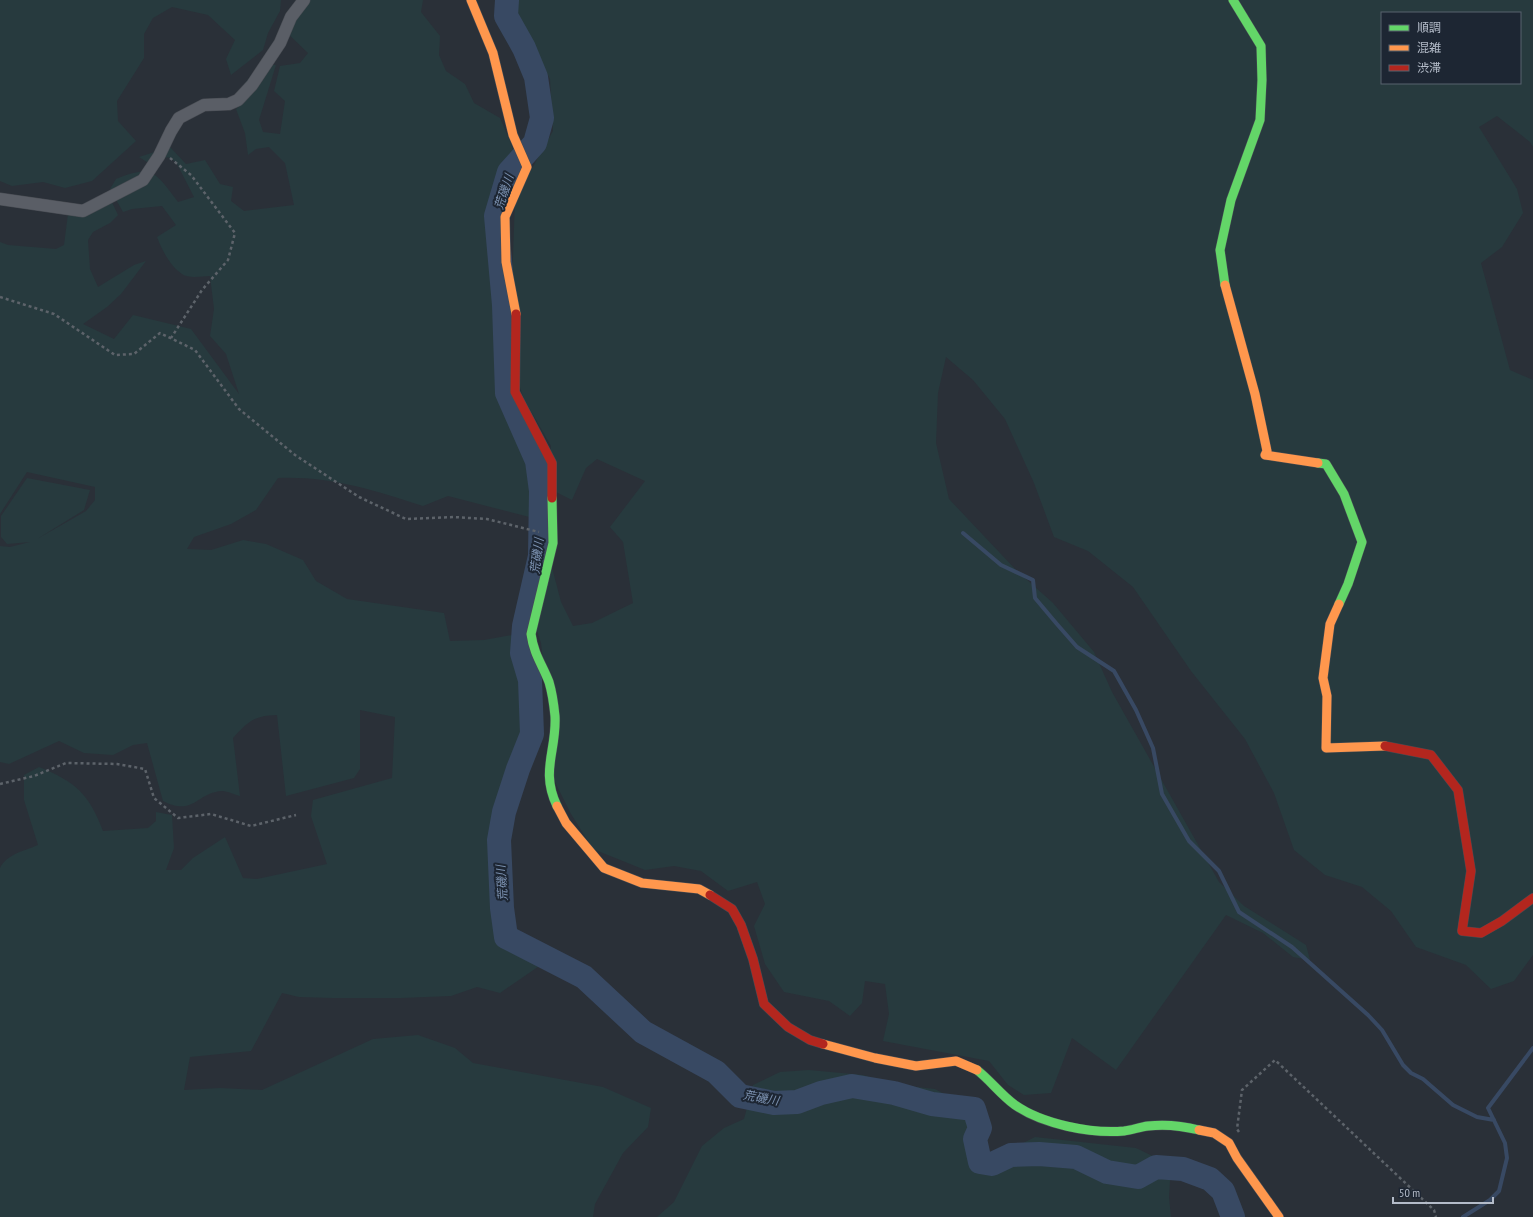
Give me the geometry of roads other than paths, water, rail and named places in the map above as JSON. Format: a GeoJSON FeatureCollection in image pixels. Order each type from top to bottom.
{"type":"FeatureCollection","features":[{"type":"Feature","properties":{"kind":"street"},"geometry":{"type":"LineString","coordinates":[[0,199],[82,211],[144,180],[162,152],[170,131],[179,118],[204,105],[229,104],[238,100],[252,86],[280,43],[291,17],[304,0]]}},
{"type":"Feature","properties":{"kind":"street"},"geometry":{"type":"LineString","coordinates":[[472,0],[493,54],[513,135],[527,167],[505,217],[506,262],[517,318],[515,392],[552,463],[553,543],[531,634],[533,650],[549,683],[556,716],[548,775],[553,797],[566,823],[604,868],[642,882],[699,890],[716,898],[732,909],[741,925],[753,959],[764,1004],[788,1027],[810,1040],[875,1058],[916,1066],[956,1061],[973,1066],[990,1080],[1015,1105],[1048,1122],[1080,1130],[1123,1131],[1148,1126],[1183,1126],[1214,1133],[1229,1143],[1237,1158],[1279,1217]]}},
{"type":"Feature","properties":{"kind":"street"},"geometry":{"type":"LineString","coordinates":[[1233,0],[1261,46],[1262,80],[1260,120],[1231,200],[1220,250],[1228,295],[1254,394],[1267,451],[1266,454],[1326,464],[1344,494],[1362,542],[1348,584],[1330,624],[1323,678],[1327,696],[1326,748],[1391,746],[1431,755],[1458,790],[1471,871],[1462,930],[1481,933],[1502,922],[1533,898]]}},
{"type":"Feature","properties":{"kind":"waterway","name":"荒磯川"},"geometry":{"type":"LineString","coordinates":[[507,0],[506,16],[524,48],[536,77],[542,118],[535,143],[509,172],[496,216],[504,305],[507,393],[537,461],[541,491],[540,556],[524,626],[522,653],[530,680],[532,734],[518,769],[504,812],[499,840],[502,908],[506,937],[584,977],[643,1032],[716,1072],[740,1096],[774,1103],[797,1102],[821,1093],[852,1086],[894,1093],[932,1104],[974,1109],[980,1128],[975,1139],[980,1162],[992,1164],[1011,1155],[1039,1154],[1076,1157],[1107,1172],[1138,1177],[1156,1167],[1183,1169],[1210,1179],[1223,1191],[1233,1217]]}},
{"type":"Feature","properties":{"kind":"waterway"},"geometry":{"type":"LineString","coordinates":[[963,533],[1001,565],[1033,580],[1035,598],[1077,647],[1114,671],[1136,710],[1153,748],[1162,794],[1189,841],[1219,871],[1239,912],[1292,947],[1368,1015],[1382,1030],[1403,1065],[1411,1073],[1423,1079],[1453,1105],[1477,1117],[1494,1120]]}},
{"type":"Feature","properties":{"kind":"waterway"},"geometry":{"type":"LineString","coordinates":[[1463,1217],[1490,1200],[1499,1191],[1507,1158],[1505,1143],[1488,1108],[1533,1048]]}}]}
